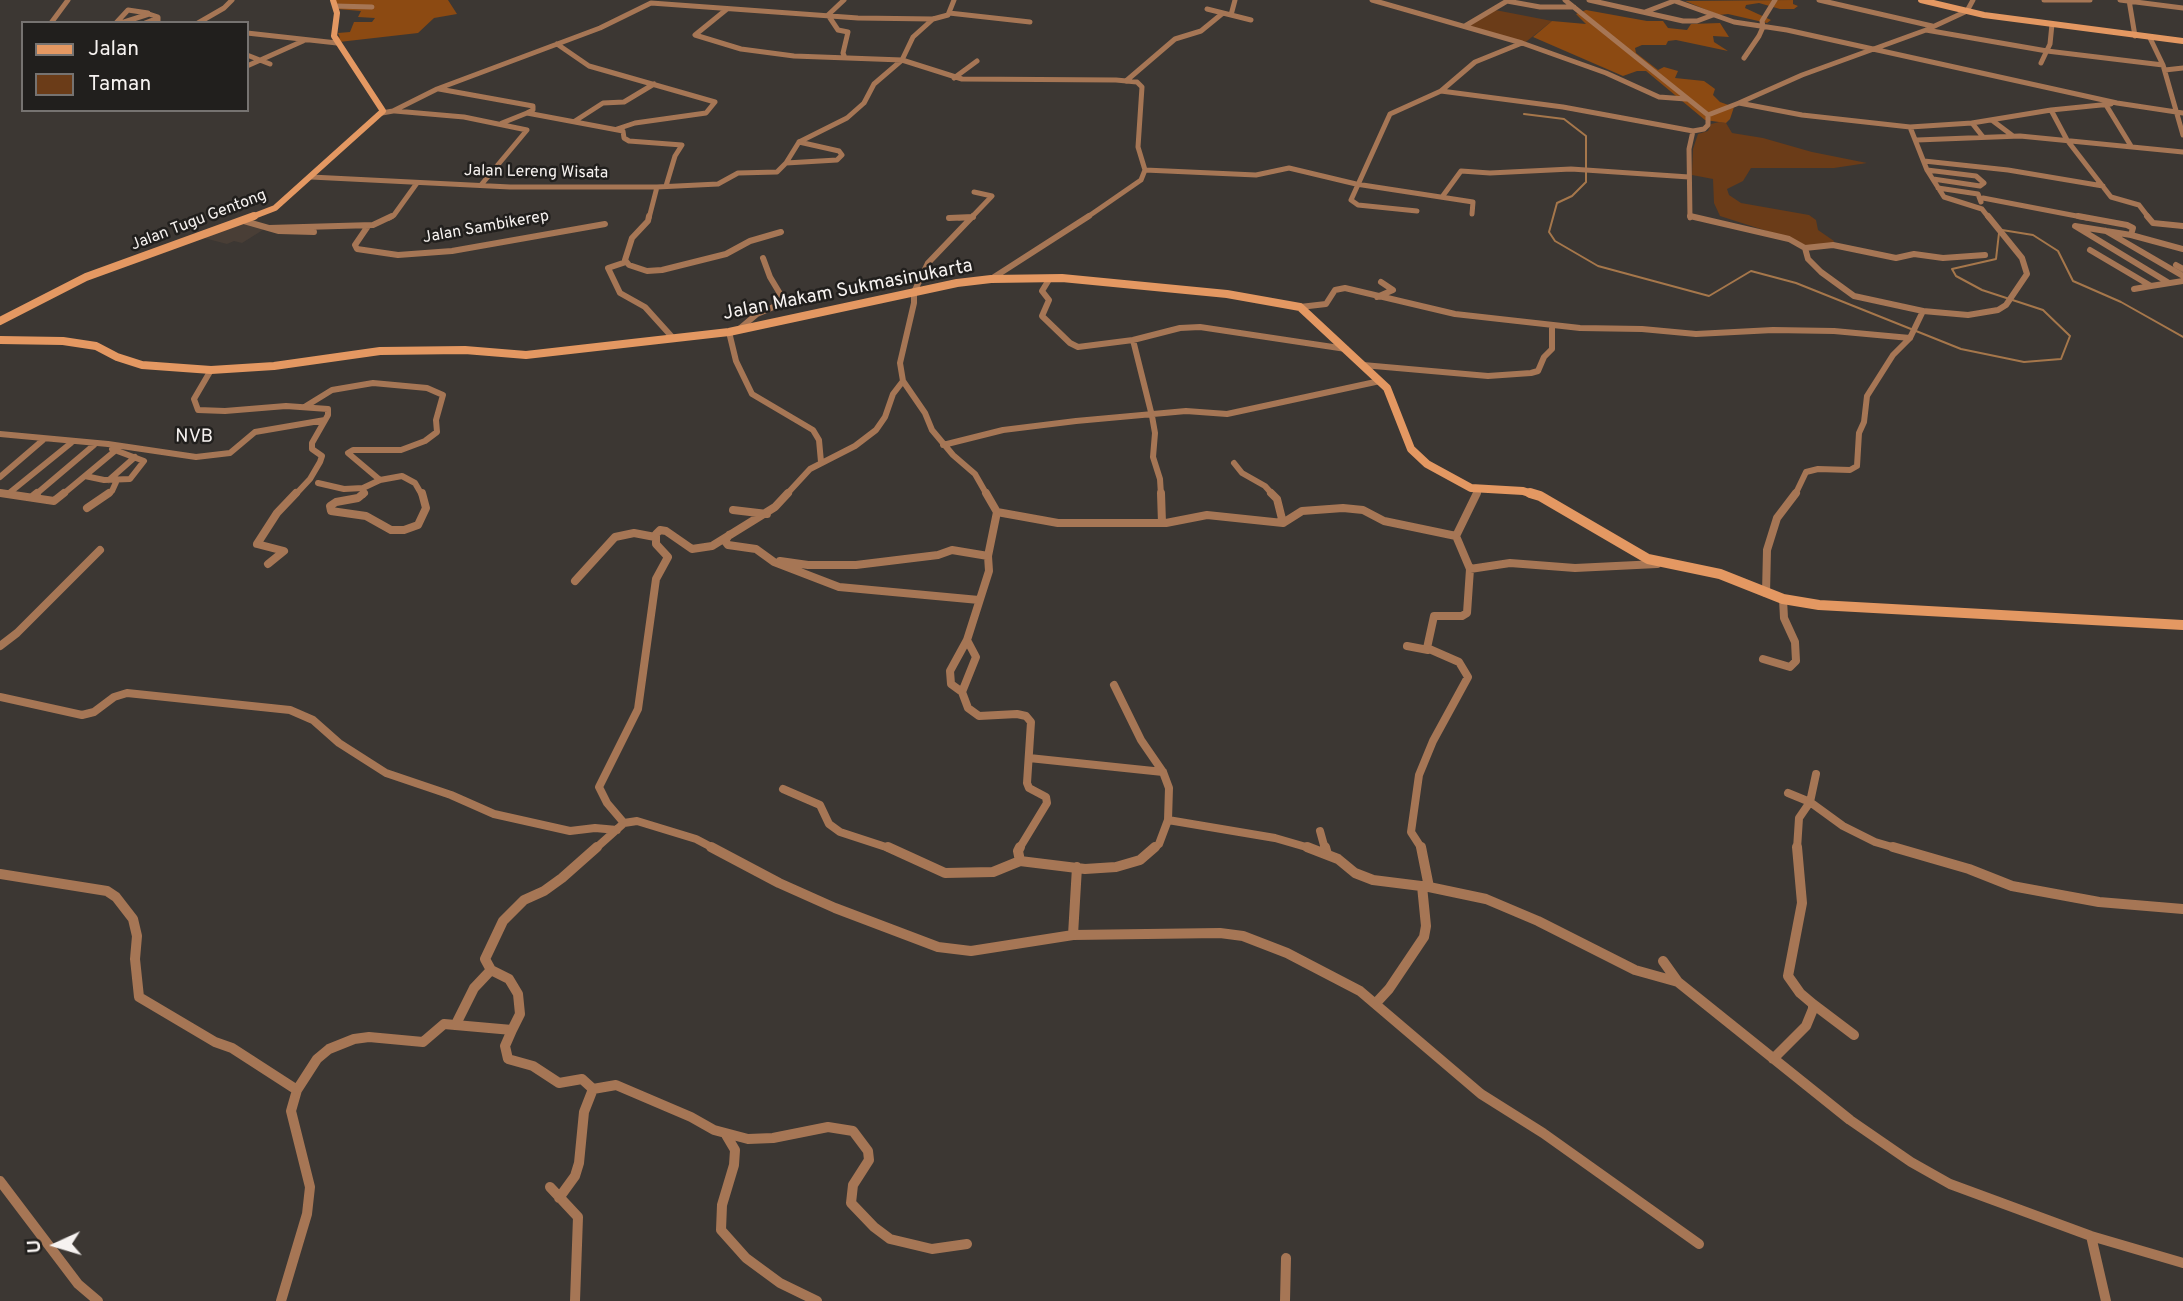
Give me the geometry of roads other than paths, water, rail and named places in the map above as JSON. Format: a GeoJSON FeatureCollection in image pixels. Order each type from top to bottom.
{"type":"FeatureCollection","features":[{"type":"Feature","properties":{"kind":"street"},"geometry":{"type":"LineString","coordinates":[[52,21],[68,0]]}},
{"type":"Feature","properties":{"kind":"street"},"geometry":{"type":"LineString","coordinates":[[201,21],[232,0]]}},
{"type":"Feature","properties":{"kind":"street"},"geometry":{"type":"LineString","coordinates":[[828,15],[844,0]]}},
{"type":"Feature","properties":{"kind":"street"},"geometry":{"type":"LineString","coordinates":[[393,111],[437,89],[619,20],[651,1],[828,15],[933,19],[949,13],[954,0]]}},
{"type":"Feature","properties":{"kind":"street"},"geometry":{"type":"LineString","coordinates":[[1231,15],[1235,0]]}},
{"type":"Feature","properties":{"kind":"street"},"geometry":{"type":"LineString","coordinates":[[1372,0],[1522,43],[1606,73],[1659,97],[1686,99]]}},
{"type":"Feature","properties":{"kind":"street"},"geometry":{"type":"LineString","coordinates":[[1565,0],[1708,114]]}},
{"type":"Feature","properties":{"kind":"street"},"geometry":{"type":"LineString","coordinates":[[1589,0],[1693,22],[1713,15]]}},
{"type":"Feature","properties":{"kind":"street"},"geometry":{"type":"LineString","coordinates":[[1645,12],[1673,0],[1713,15],[1763,27],[2117,103],[2180,112]]}},
{"type":"Feature","properties":{"kind":"street"},"geometry":{"type":"LineString","coordinates":[[1744,58],[1752,49],[1763,27],[1762,21],[1774,0]]}},
{"type":"Feature","properties":{"kind":"street"},"geometry":{"type":"LineString","coordinates":[[1819,0],[1932,26]]}},
{"type":"Feature","properties":{"kind":"street"},"geometry":{"type":"LineString","coordinates":[[1921,0],[1967,11],[2183,41]]}},
{"type":"Feature","properties":{"kind":"street"},"geometry":{"type":"LineString","coordinates":[[1708,114],[1802,75],[1926,30],[1967,11],[1973,0]]}},
{"type":"Feature","properties":{"kind":"street"},"geometry":{"type":"LineString","coordinates":[[2044,0],[2090,0]]}},
{"type":"Feature","properties":{"kind":"street"},"geometry":{"type":"LineString","coordinates":[[2120,0],[2183,8]]}},
{"type":"Feature","properties":{"kind":"street"},"geometry":{"type":"LineString","coordinates":[[2129,0],[2135,36]]}},
{"type":"Feature","properties":{"kind":"street"},"geometry":{"type":"LineString","coordinates":[[1465,26],[1507,1],[1540,7],[1575,7]]}},
{"type":"Feature","properties":{"kind":"street"},"geometry":{"type":"LineString","coordinates":[[372,6],[334,3],[337,13],[335,39],[360,73],[382,113],[434,113],[502,123],[527,131],[481,185]]}},
{"type":"Feature","properties":{"kind":"street"},"geometry":{"type":"LineString","coordinates":[[728,8],[701,28],[696,36],[747,50],[794,56],[902,60],[954,78],[1126,81],[1137,82],[1142,87],[1138,147],[1145,170],[1141,180],[992,279]]}},
{"type":"Feature","properties":{"kind":"street"},"geometry":{"type":"LineString","coordinates":[[1207,9],[1251,20]]}},
{"type":"Feature","properties":{"kind":"street"},"geometry":{"type":"LineString","coordinates":[[118,21],[128,10],[149,14],[158,21]]}},
{"type":"Feature","properties":{"kind":"street"},"geometry":{"type":"LineString","coordinates":[[949,13],[1030,22]]}},
{"type":"Feature","properties":{"kind":"street"},"geometry":{"type":"LineString","coordinates":[[1126,81],[1167,44],[1179,37],[1201,31],[1223,13]]}},
{"type":"Feature","properties":{"kind":"street"},"geometry":{"type":"LineString","coordinates":[[127,21],[149,14]]}},
{"type":"Feature","properties":{"kind":"street"},"geometry":{"type":"LineString","coordinates":[[828,15],[838,30],[848,32],[843,54],[845,58]]}},
{"type":"Feature","properties":{"kind":"street"},"geometry":{"type":"LineString","coordinates":[[786,163],[799,142],[847,118],[864,103],[874,84],[902,60],[913,37],[933,19]]}},
{"type":"Feature","properties":{"kind":"street"},"geometry":{"type":"LineString","coordinates":[[2041,63],[2047,51],[2052,24]]}},
{"type":"Feature","properties":{"kind":"street"},"geometry":{"type":"LineString","coordinates":[[1926,30],[2047,51],[2183,68]]}},
{"type":"Feature","properties":{"kind":"street"},"geometry":{"type":"LineString","coordinates":[[248,33],[306,40],[335,39]]}},
{"type":"Feature","properties":{"kind":"street"},"geometry":{"type":"LineString","coordinates":[[2150,38],[2180,112],[2183,135]]}},
{"type":"Feature","properties":{"kind":"street"},"geometry":{"type":"LineString","coordinates":[[248,66],[306,40]]}},
{"type":"Feature","properties":{"kind":"street"},"geometry":{"type":"LineString","coordinates":[[1417,211],[1358,205],[1351,198],[1390,114],[1441,91],[1475,62],[1522,43]]}},
{"type":"Feature","properties":{"kind":"street"},"geometry":{"type":"LineString","coordinates":[[557,44],[589,66],[715,103],[706,113],[635,122],[616,130]]}},
{"type":"Feature","properties":{"kind":"street"},"geometry":{"type":"LineString","coordinates":[[248,55],[270,64]]}},
{"type":"Feature","properties":{"kind":"street"},"geometry":{"type":"LineString","coordinates":[[954,78],[977,61]]}},
{"type":"Feature","properties":{"kind":"street"},"geometry":{"type":"LineString","coordinates":[[248,68],[255,71]]}},
{"type":"Feature","properties":{"kind":"street"},"geometry":{"type":"LineString","coordinates":[[575,121],[603,103],[624,102],[654,85]]}},
{"type":"Feature","properties":{"kind":"street"},"geometry":{"type":"LineString","coordinates":[[437,89],[533,106],[533,110],[502,123]]}},
{"type":"Feature","properties":{"kind":"street"},"geometry":{"type":"LineString","coordinates":[[1441,91],[1563,107],[1693,131],[1704,129],[1708,125],[1708,114]]}},
{"type":"Feature","properties":{"kind":"street"},"geometry":{"type":"LineString","coordinates":[[1739,103],[1802,115],[1910,127],[1993,121],[2051,110],[2117,103]]}},
{"type":"Feature","properties":{"kind":"street"},"geometry":{"type":"LineString","coordinates":[[2106,105],[2131,146]]}},
{"type":"Feature","properties":{"kind":"street"},"geometry":{"type":"LineString","coordinates":[[2051,110],[2067,140],[2114,199],[2139,205],[2153,223],[2183,226]]}},
{"type":"Feature","properties":{"kind":"street","name":"Jalan Tugu Gentong"},"geometry":{"type":"LineString","coordinates":[[0,321],[86,277],[244,221],[282,203],[382,113]]}},
{"type":"Feature","properties":{"kind":"street"},"geometry":{"type":"LineString","coordinates":[[527,113],[623,131],[624,138],[629,141],[682,145]]}},
{"type":"Feature","properties":{"kind":"street"},"geometry":{"type":"LineString","coordinates":[[1993,121],[2007,134],[2016,136]]}},
{"type":"Feature","properties":{"kind":"street"},"geometry":{"type":"LineString","coordinates":[[1972,123],[1983,137]]}},
{"type":"Feature","properties":{"kind":"street"},"geometry":{"type":"LineString","coordinates":[[1805,248],[1808,259],[1815,267],[1854,296],[1923,311],[1968,315],[1998,310],[2006,305],[2027,274],[2022,258],[1982,209],[1944,197],[1927,170],[1910,127]]}},
{"type":"Feature","properties":{"kind":"street"},"geometry":{"type":"LineString","coordinates":[[1693,131],[1689,149],[1692,198],[1690,218],[1733,224],[1777,235],[1805,248],[1830,245],[1896,258],[1914,254],[1943,258],[1986,255]]}},
{"type":"Feature","properties":{"kind":"street"},"geometry":{"type":"LineString","coordinates":[[1917,140],[2016,136],[2183,152]]}},
{"type":"Feature","properties":{"kind":"street"},"geometry":{"type":"LineString","coordinates":[[666,186],[675,156],[687,139]]}},
{"type":"Feature","properties":{"kind":"street","name":"Jalan Lereng Wisata"},"geometry":{"type":"LineString","coordinates":[[312,177],[481,185],[657,187],[718,184],[738,173],[777,172],[786,163],[842,158],[839,151],[799,142]]}},
{"type":"Feature","properties":{"kind":"street"},"geometry":{"type":"LineString","coordinates":[[1924,161],[2008,170],[2103,186]]}},
{"type":"Feature","properties":{"kind":"street"},"geometry":{"type":"LineString","coordinates":[[1145,170],[1256,175],[1285,168],[1356,184],[1473,202],[1472,214]]}},
{"type":"Feature","properties":{"kind":"street"},"geometry":{"type":"LineString","coordinates":[[1442,197],[1458,172],[1579,170],[1689,177]]}},
{"type":"Feature","properties":{"kind":"street"},"geometry":{"type":"LineString","coordinates":[[1927,170],[1976,176],[1984,183],[1980,186],[1933,179]]}},
{"type":"Feature","properties":{"kind":"street"},"geometry":{"type":"LineString","coordinates":[[269,228],[368,226],[394,215],[417,183]]}},
{"type":"Feature","properties":{"kind":"street"},"geometry":{"type":"LineString","coordinates":[[626,262],[632,238],[648,220],[657,187]]}},
{"type":"Feature","properties":{"kind":"street"},"geometry":{"type":"LineString","coordinates":[[1938,188],[1978,194],[1982,202],[1944,197]]}},
{"type":"Feature","properties":{"kind":"street"},"geometry":{"type":"LineString","coordinates":[[974,192],[992,194],[928,263],[914,292],[900,363],[903,382],[943,444],[975,474],[996,512],[988,555],[989,571],[967,640],[950,671],[951,684],[962,692],[968,708],[979,716],[1026,716],[1031,722],[1027,783],[1029,788],[1046,797],[1047,803],[1018,850],[1020,861]]}},
{"type":"Feature","properties":{"kind":"street"},"geometry":{"type":"LineString","coordinates":[[1983,198],[2127,225],[2133,228],[2131,235]]}},
{"type":"Feature","properties":{"kind":"street"},"geometry":{"type":"LineString","coordinates":[[973,203],[988,201]]}},
{"type":"Feature","properties":{"kind":"street"},"geometry":{"type":"LineString","coordinates":[[948,218],[973,217]]}},
{"type":"Feature","properties":{"kind":"street"},"geometry":{"type":"LineString","coordinates":[[244,221],[269,228],[314,232]]}},
{"type":"Feature","properties":{"kind":"street","name":"Jalan Sambikerep"},"geometry":{"type":"LineString","coordinates":[[368,226],[355,245],[357,249],[398,256],[452,251],[605,224]]}},
{"type":"Feature","properties":{"kind":"street"},"geometry":{"type":"LineString","coordinates":[[2169,283],[2075,226],[2100,228],[2183,249]]}},
{"type":"Feature","properties":{"kind":"street"},"geometry":{"type":"LineString","coordinates":[[2100,228],[2183,279]]}},
{"type":"Feature","properties":{"kind":"street"},"geometry":{"type":"LineString","coordinates":[[673,338],[645,307],[620,293],[608,268],[626,262],[647,271],[662,270],[726,254],[750,241],[781,232]]}},
{"type":"Feature","properties":{"kind":"street"},"geometry":{"type":"LineString","coordinates":[[2090,250],[2151,286]]}},
{"type":"Feature","properties":{"kind":"street"},"geometry":{"type":"LineString","coordinates":[[2108,261],[2144,253]]}},
{"type":"Feature","properties":{"kind":"street"},"geometry":{"type":"LineString","coordinates":[[763,258],[770,277],[785,302],[757,314],[734,331],[736,361],[752,394],[805,424],[817,435],[821,462]]}},
{"type":"Feature","properties":{"kind":"street"},"geometry":{"type":"LineString","coordinates":[[2176,265],[2183,269]]}},
{"type":"Feature","properties":{"kind":"street"},"geometry":{"type":"LineString","coordinates":[[1050,278],[1042,291],[1049,300],[1042,316],[1070,343],[1086,347],[1133,340],[1180,328],[1200,327],[1346,349]]}},
{"type":"Feature","properties":{"kind":"street","name":"Jalan Makam Sukmasinukarta"},"geometry":{"type":"LineString","coordinates":[[0,340],[44,340],[96,346],[117,357],[142,365],[211,370],[274,366],[380,351],[465,350],[526,355],[734,331],[914,292],[992,279],[1050,278],[1169,287],[1272,300],[1300,307],[1380,381],[1391,395],[1415,454],[1437,470],[1478,490],[1522,491],[1540,496],[1632,551],[1662,563],[1720,574],[1783,599],[1842,608],[2183,625]]}},
{"type":"Feature","properties":{"kind":"street"},"geometry":{"type":"LineString","coordinates":[[2134,289],[2183,279]]}},
{"type":"Feature","properties":{"kind":"street"},"geometry":{"type":"LineString","coordinates":[[1377,297],[1393,290],[1381,282]]}},
{"type":"Feature","properties":{"kind":"street"},"geometry":{"type":"LineString","coordinates":[[1300,307],[1326,304],[1333,292],[1341,288],[1455,314],[1552,325],[1696,334],[1773,330],[1911,335]]}},
{"type":"Feature","properties":{"kind":"street"},"geometry":{"type":"LineString","coordinates":[[1766,593],[1767,550],[1777,518],[1797,494],[1806,472],[1814,469],[1850,470],[1857,466],[1858,433],[1864,422],[1867,396],[1893,355],[1911,335],[1923,311]]}},
{"type":"Feature","properties":{"kind":"street"},"geometry":{"type":"LineString","coordinates":[[1363,365],[1488,376],[1531,373],[1538,371],[1544,357],[1552,349],[1552,325]]}},
{"type":"Feature","properties":{"kind":"street"},"geometry":{"type":"LineString","coordinates":[[1133,340],[1153,415],[1153,457],[1160,479],[1162,523]]}},
{"type":"Feature","properties":{"kind":"street"},"geometry":{"type":"LineString","coordinates":[[176,369],[187,360]]}},
{"type":"Feature","properties":{"kind":"street"},"geometry":{"type":"LineString","coordinates":[[211,370],[194,399],[198,410],[217,412],[306,406],[326,408],[329,412],[313,443],[312,449],[322,456],[317,467],[277,513],[257,544],[284,551],[268,564]]}},
{"type":"Feature","properties":{"kind":"street"},"geometry":{"type":"LineString","coordinates":[[943,444],[1003,430],[1076,421],[1186,411],[1227,414],[1380,381]]}},
{"type":"Feature","properties":{"kind":"street"},"geometry":{"type":"LineString","coordinates":[[621,827],[599,788],[638,709],[656,579],[668,557],[656,544],[657,532],[663,530],[692,549],[702,549],[766,514],[785,498],[810,469],[855,446],[876,430],[885,417],[893,394],[903,382]]}},
{"type":"Feature","properties":{"kind":"street"},"geometry":{"type":"LineString","coordinates":[[306,406],[332,390],[373,383],[427,388],[443,396],[436,420],[437,432],[425,441],[401,450],[348,452],[380,481]]}},
{"type":"Feature","properties":{"kind":"street","name":"NVB"},"geometry":{"type":"LineString","coordinates":[[31,436],[196,457],[230,453],[256,432],[325,420]]}},
{"type":"Feature","properties":{"kind":"street"},"geometry":{"type":"LineString","coordinates":[[0,434],[31,436],[116,450],[144,461],[130,479],[113,480],[85,476]]}},
{"type":"Feature","properties":{"kind":"street"},"geometry":{"type":"LineString","coordinates":[[0,477],[43,440]]}},
{"type":"Feature","properties":{"kind":"street"},"geometry":{"type":"LineString","coordinates":[[4,494],[71,443]]}},
{"type":"Feature","properties":{"kind":"street"},"geometry":{"type":"LineString","coordinates":[[32,498],[94,446]]}},
{"type":"Feature","properties":{"kind":"street"},"geometry":{"type":"LineString","coordinates":[[4,494],[54,501],[116,450]]}},
{"type":"Feature","properties":{"kind":"street"},"geometry":{"type":"LineString","coordinates":[[87,509],[112,491],[113,480],[135,457]]}},
{"type":"Feature","properties":{"kind":"street"},"geometry":{"type":"LineString","coordinates":[[1234,463],[1242,473],[1265,486],[1277,499],[1283,523]]}},
{"type":"Feature","properties":{"kind":"street"},"geometry":{"type":"LineString","coordinates":[[318,483],[344,489],[363,488],[380,481],[402,477],[415,483],[421,490],[426,508],[418,525],[404,530],[391,530],[366,516],[331,511],[330,506],[336,502],[361,496],[366,490],[363,488]]}},
{"type":"Feature","properties":{"kind":"street"},"geometry":{"type":"LineString","coordinates":[[1428,650],[1434,616],[1462,616],[1467,613],[1470,569],[1456,536],[1478,490]]}},
{"type":"Feature","properties":{"kind":"street"},"geometry":{"type":"LineString","coordinates":[[996,512],[1058,523],[1162,523],[1207,515],[1283,523],[1302,511],[1343,508],[1363,510],[1384,521],[1456,536]]}},
{"type":"Feature","properties":{"kind":"street"},"geometry":{"type":"LineString","coordinates":[[733,510],[766,514]]}},
{"type":"Feature","properties":{"kind":"street"},"geometry":{"type":"LineString","coordinates":[[575,581],[615,537],[634,533],[655,537]]}},
{"type":"Feature","properties":{"kind":"street"},"geometry":{"type":"LineString","coordinates":[[730,533],[725,541],[727,545],[756,549],[772,560],[839,587],[979,600]]}},
{"type":"Feature","properties":{"kind":"street"},"geometry":{"type":"LineString","coordinates":[[0,646],[17,633],[100,550]]}},
{"type":"Feature","properties":{"kind":"street"},"geometry":{"type":"LineString","coordinates":[[772,560],[808,565],[856,565],[938,555],[952,550],[988,555]]}},
{"type":"Feature","properties":{"kind":"street"},"geometry":{"type":"LineString","coordinates":[[1470,569],[1510,563],[1563,568],[1662,563]]}},
{"type":"Feature","properties":{"kind":"street"},"geometry":{"type":"LineString","coordinates":[[1763,659],[1790,667],[1797,662],[1795,642],[1784,618],[1783,599]]}},
{"type":"Feature","properties":{"kind":"street"},"geometry":{"type":"LineString","coordinates":[[962,692],[976,657],[967,640]]}},
{"type":"Feature","properties":{"kind":"street"},"geometry":{"type":"LineString","coordinates":[[1376,1003],[1424,937],[1426,887],[1421,846],[1411,832],[1419,775],[1440,727],[1468,677],[1459,662],[1428,650],[1406,646]]}},
{"type":"Feature","properties":{"kind":"street"},"geometry":{"type":"LineString","coordinates":[[783,789],[820,805],[829,824],[840,832],[885,846],[945,873],[993,872],[1020,861],[1077,867],[1116,867],[1140,860],[1159,844],[1168,820],[1169,789],[1163,772],[1140,740],[1114,685]]}},
{"type":"Feature","properties":{"kind":"street"},"geometry":{"type":"LineString","coordinates":[[0,696],[82,715],[127,694],[290,710],[313,720],[339,743],[386,773],[451,795],[494,814],[570,831],[621,827],[637,821],[696,839],[779,883],[924,944],[971,951],[1074,929],[1231,933],[1309,963],[1341,979],[1376,1003],[1480,1094],[1543,1133],[1699,1244]]}},
{"type":"Feature","properties":{"kind":"street"},"geometry":{"type":"LineString","coordinates":[[1029,758],[1163,772]]}},
{"type":"Feature","properties":{"kind":"street"},"geometry":{"type":"LineString","coordinates":[[1816,774],[1810,802],[1799,818],[1797,845],[1802,903],[1788,976],[1800,993],[1854,1035]]}},
{"type":"Feature","properties":{"kind":"street"},"geometry":{"type":"LineString","coordinates":[[1788,793],[1810,802],[1843,826],[1875,842],[1969,869],[2012,886],[2099,902],[2183,909]]}},
{"type":"Feature","properties":{"kind":"street"},"geometry":{"type":"LineString","coordinates":[[1168,820],[1275,838],[1327,854],[1355,873],[1373,880],[1486,899],[1538,921],[1635,970],[1678,982]]}},
{"type":"Feature","properties":{"kind":"street"},"geometry":{"type":"LineString","coordinates":[[593,1089],[582,1079],[559,1083],[533,1066],[508,1059],[505,1046],[520,1014],[518,994],[509,979],[491,970],[485,959],[507,915],[524,900],[544,891],[562,878],[568,870],[621,827]]}},
{"type":"Feature","properties":{"kind":"street"},"geometry":{"type":"LineString","coordinates":[[1320,831],[1327,854]]}},
{"type":"Feature","properties":{"kind":"street"},"geometry":{"type":"LineString","coordinates":[[1074,929],[1077,867]]}},
{"type":"Feature","properties":{"kind":"street"},"geometry":{"type":"LineString","coordinates":[[0,874],[107,891],[116,897],[133,919],[137,936],[135,959],[139,997],[215,1042],[232,1048],[297,1090]]}},
{"type":"Feature","properties":{"kind":"street"},"geometry":{"type":"LineString","coordinates":[[1663,961],[1678,982],[1850,1120],[1941,1178],[2010,1208],[2091,1236],[2183,1263]]}},
{"type":"Feature","properties":{"kind":"street"},"geometry":{"type":"LineString","coordinates":[[456,1024],[474,988],[491,970]]}},
{"type":"Feature","properties":{"kind":"street"},"geometry":{"type":"LineString","coordinates":[[1773,1059],[1805,1026],[1813,1004]]}},
{"type":"Feature","properties":{"kind":"street"},"geometry":{"type":"LineString","coordinates":[[281,1301],[307,1214],[310,1187],[291,1111],[297,1090],[317,1059],[342,1042],[369,1037],[423,1042],[430,1039],[441,1024],[512,1030]]}},
{"type":"Feature","properties":{"kind":"street"},"geometry":{"type":"LineString","coordinates":[[593,1089],[616,1085],[725,1133],[748,1139],[773,1138],[839,1126],[853,1131],[868,1151],[869,1160],[853,1185],[851,1203],[874,1227],[890,1239],[932,1249],[967,1244]]}},
{"type":"Feature","properties":{"kind":"street"},"geometry":{"type":"LineString","coordinates":[[559,1198],[575,1176],[582,1142],[584,1112],[593,1089]]}},
{"type":"Feature","properties":{"kind":"street"},"geometry":{"type":"LineString","coordinates":[[725,1133],[734,1150],[734,1166],[722,1205],[721,1230],[746,1258],[780,1283],[817,1301]]}},
{"type":"Feature","properties":{"kind":"street"},"geometry":{"type":"LineString","coordinates":[[0,1181],[78,1284],[99,1301]]}},
{"type":"Feature","properties":{"kind":"street"},"geometry":{"type":"LineString","coordinates":[[550,1187],[578,1217],[575,1301]]}},
{"type":"Feature","properties":{"kind":"street"},"geometry":{"type":"LineString","coordinates":[[2091,1236],[2106,1301]]}},
{"type":"Feature","properties":{"kind":"street"},"geometry":{"type":"LineString","coordinates":[[1285,1301],[1283,1280],[1286,1258]]}},
{"type":"Feature","properties":{"kind":"waterway"},"geometry":{"type":"LineString","coordinates":[[1524,114],[1564,119],[1586,136],[1586,182],[1572,196],[1557,203],[1549,232],[1555,241],[1598,266],[1709,296],[1751,271],[1796,283],[1961,349],[2024,362],[2061,359],[2070,336],[2043,310],[1982,290],[1956,276],[1952,269],[1996,259],[1999,233]]}},
{"type":"Feature","properties":{"kind":"waterway"},"geometry":{"type":"LineString","coordinates":[[2002,230],[2033,235],[2058,251],[2073,281],[2121,302],[2183,337]]}}]}
